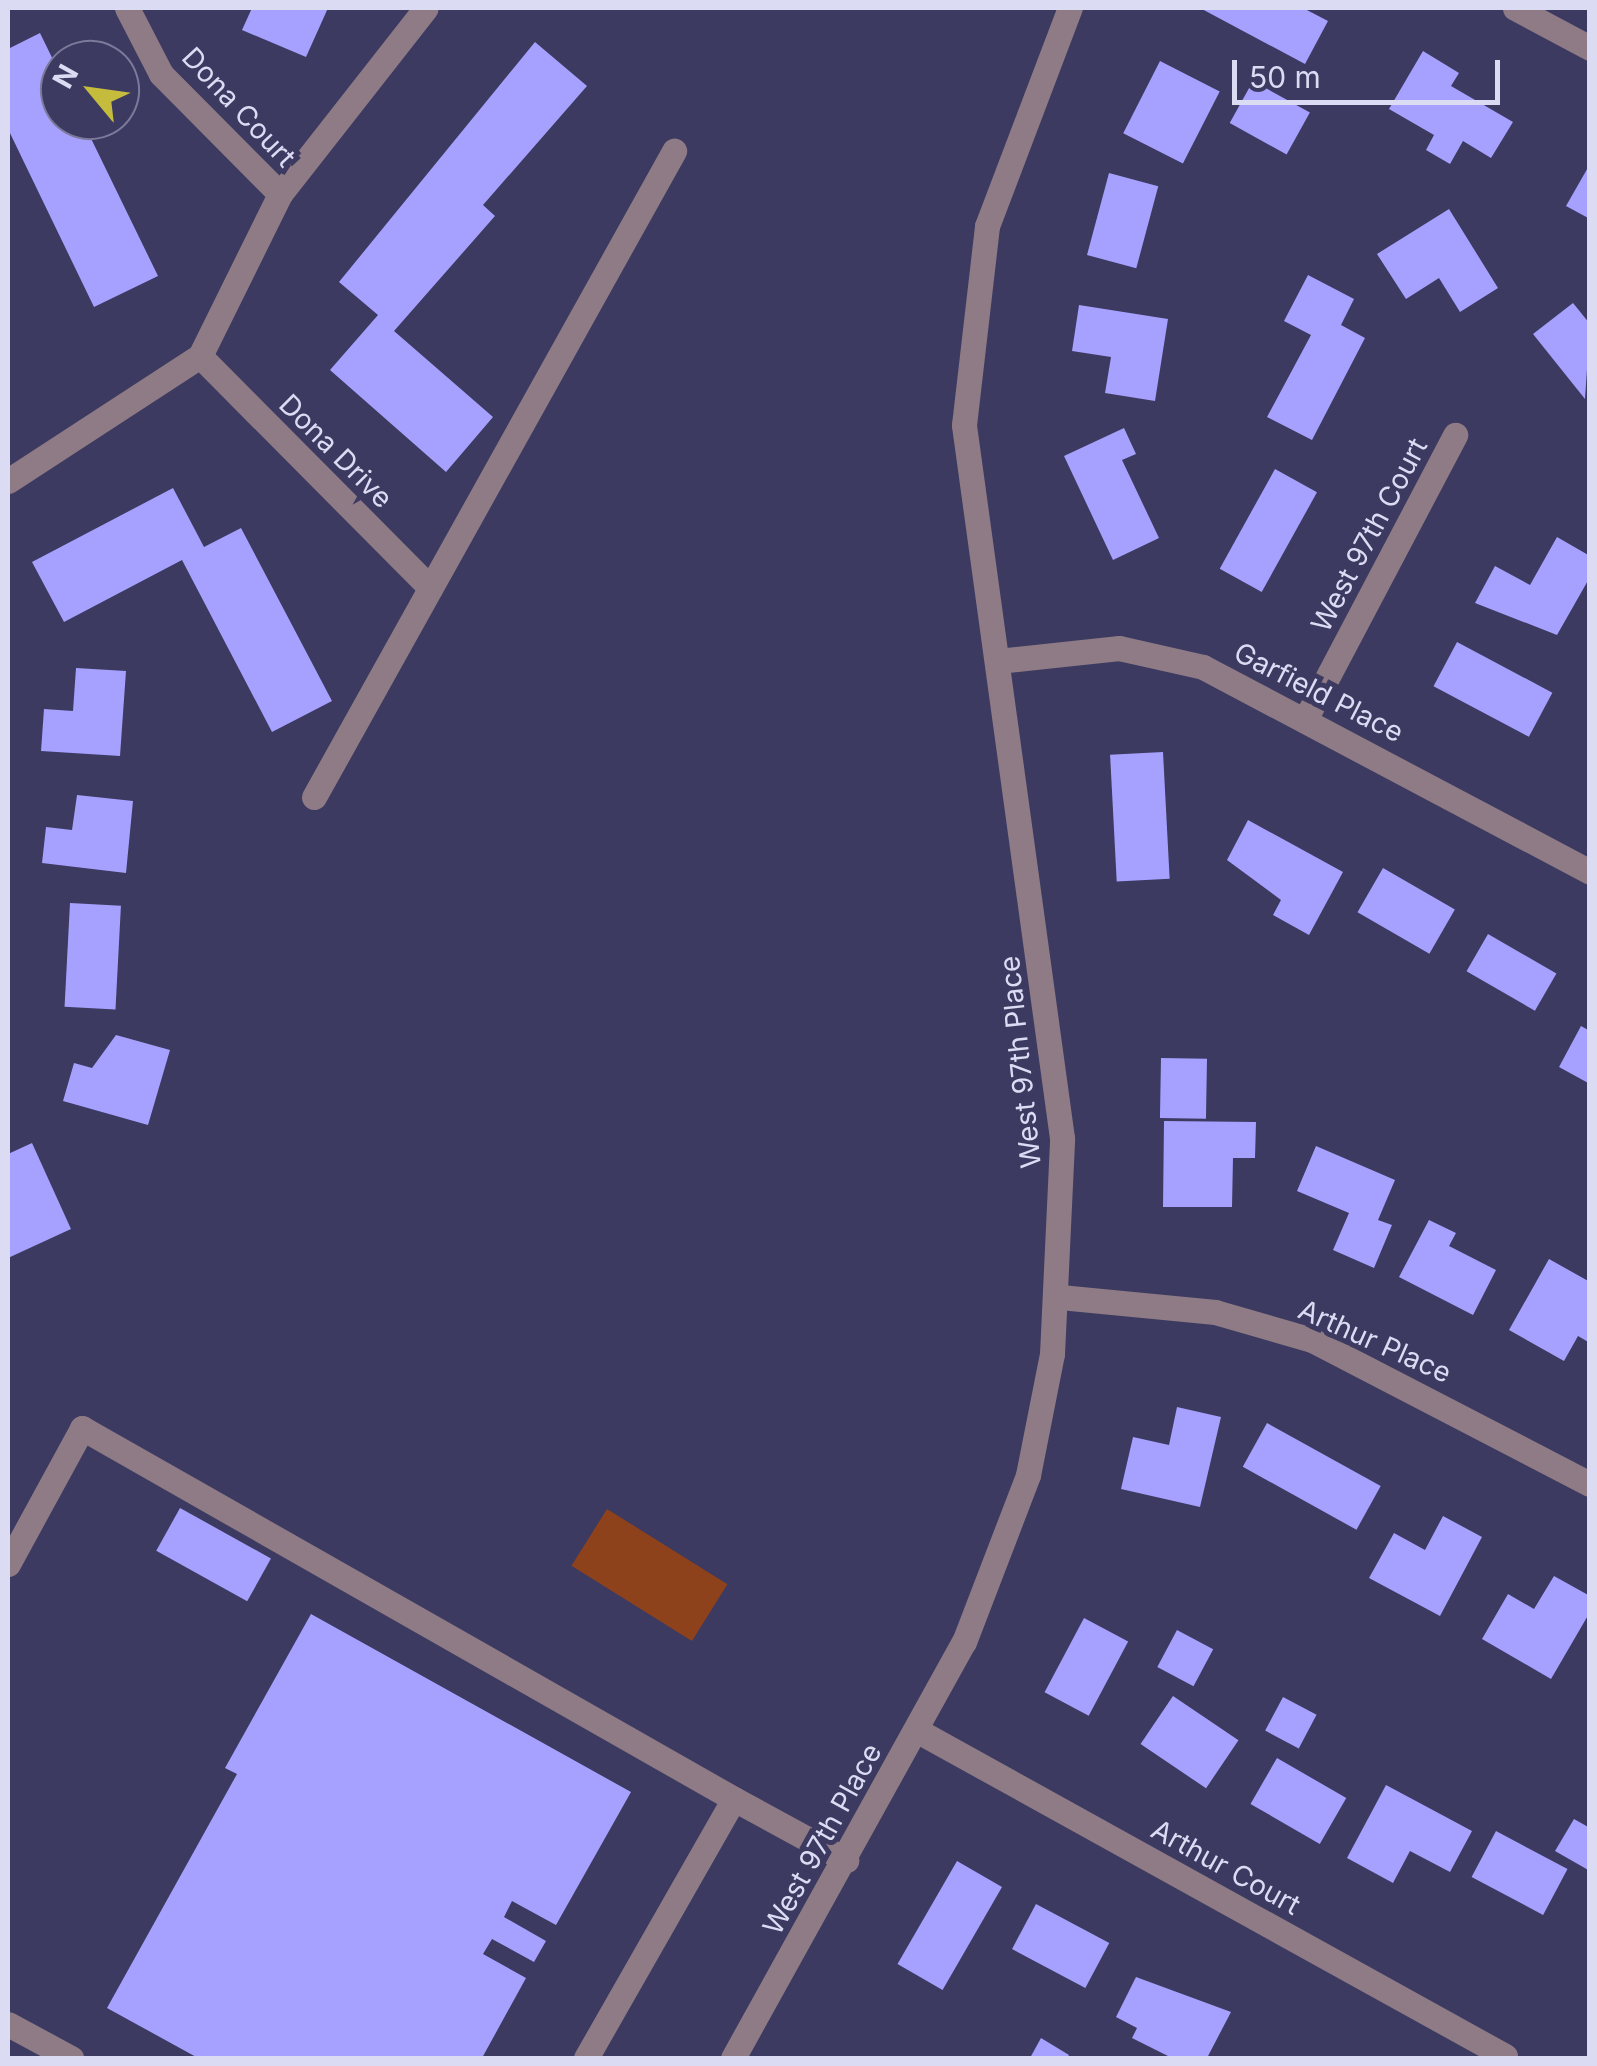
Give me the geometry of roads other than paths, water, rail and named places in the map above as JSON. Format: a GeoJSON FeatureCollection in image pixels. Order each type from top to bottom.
{"type":"FeatureCollection","features":[{"type":"Feature","properties":{"kind":"street","name":"Dona Court"},"geometry":{"type":"LineString","coordinates":[[127,8],[161,74],[280,194]]}},
{"type":"Feature","properties":{"kind":"street"},"geometry":{"type":"LineString","coordinates":[[8,481],[200,356],[280,194],[426,8]]}},
{"type":"Feature","properties":{"kind":"street","name":"West 97th Place"},"geometry":{"type":"LineString","coordinates":[[733,2058],[918,1730],[1017,1509],[1060,1297],[1062,1138],[964,425],[986,226],[1070,8]]}},
{"type":"Feature","properties":{"kind":"street"},"geometry":{"type":"LineString","coordinates":[[1515,8],[1590,48]]}},
{"type":"Feature","properties":{"kind":"street"},"geometry":{"type":"LineString","coordinates":[[314,797],[674,151]]}},
{"type":"Feature","properties":{"kind":"street","name":"Dona Drive"},"geometry":{"type":"LineString","coordinates":[[200,356],[430,588]]}},
{"type":"Feature","properties":{"kind":"street","name":"West 97th Court"},"geometry":{"type":"LineString","coordinates":[[1308,716],[1456,436]]}},
{"type":"Feature","properties":{"kind":"street","name":"Garfield Place"},"geometry":{"type":"LineString","coordinates":[[998,661],[1119,648],[1203,667],[1308,716],[1590,872]]}},
{"type":"Feature","properties":{"kind":"street","name":"Arthur Place"},"geometry":{"type":"LineString","coordinates":[[1060,1297],[1215,1312],[1312,1340],[1590,1484]]}},
{"type":"Feature","properties":{"kind":"street"},"geometry":{"type":"LineString","coordinates":[[8,1564],[82,1428],[846,1860]]}},
{"type":"Feature","properties":{"kind":"street","name":"Arthur Court"},"geometry":{"type":"LineString","coordinates":[[918,1730],[1505,2056]]}},
{"type":"Feature","properties":{"kind":"street"},"geometry":{"type":"LineString","coordinates":[[586,2058],[734,1798]]}},
{"type":"Feature","properties":{"kind":"street"},"geometry":{"type":"LineString","coordinates":[[8,2024],[70,2058]]}}]}
